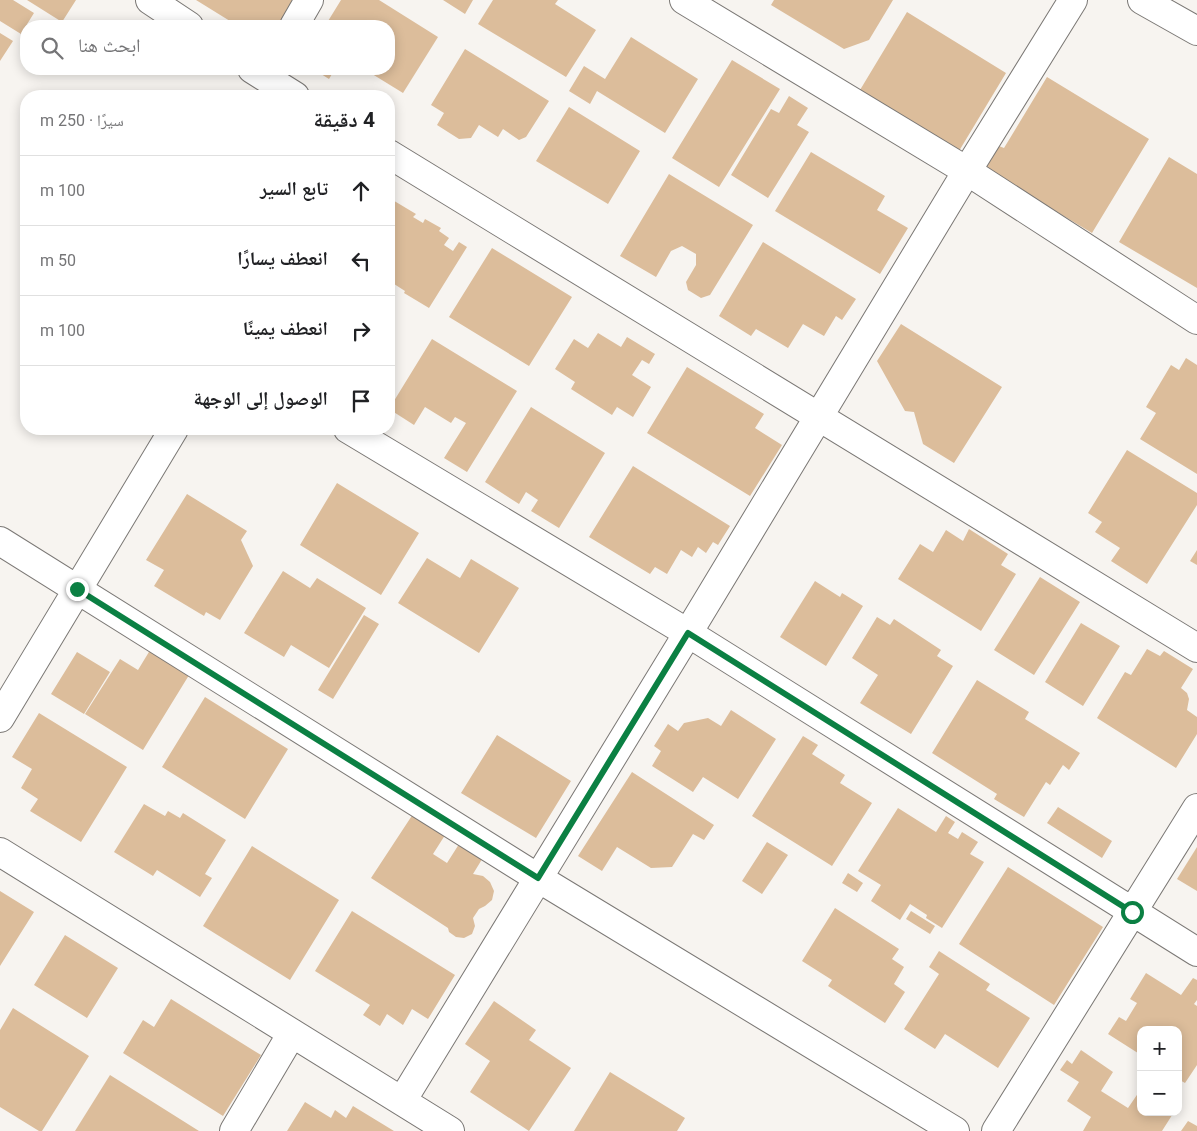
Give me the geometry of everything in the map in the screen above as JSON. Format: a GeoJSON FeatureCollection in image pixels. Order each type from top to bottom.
{"type":"FeatureCollection","features":[{"type":"Feature","properties":{"kind":"street"},"geometry":{"type":"LineString","coordinates":[[150,0],[180,20]]}},
{"type":"Feature","properties":{"kind":"street"},"geometry":{"type":"LineString","coordinates":[[297,20],[309,0]]}},
{"type":"Feature","properties":{"kind":"street"},"geometry":{"type":"LineString","coordinates":[[684,0],[967,171],[1197,320]]}},
{"type":"Feature","properties":{"kind":"street"},"geometry":{"type":"LineString","coordinates":[[402,1101],[967,171],[1073,0]]}},
{"type":"Feature","properties":{"kind":"street"},"geometry":{"type":"LineString","coordinates":[[1142,0],[1197,31]]}},
{"type":"Feature","properties":{"kind":"street"},"geometry":{"type":"LineString","coordinates":[[266,75],[287,90]]}},
{"type":"Feature","properties":{"kind":"street"},"geometry":{"type":"LineString","coordinates":[[395,158],[1197,648]]}},
{"type":"Feature","properties":{"kind":"street"},"geometry":{"type":"LineString","coordinates":[[0,718],[170,435]]}},
{"type":"Feature","properties":{"kind":"street"},"geometry":{"type":"LineString","coordinates":[[358,435],[688,633],[1197,952]]}},
{"type":"Feature","properties":{"kind":"street"},"geometry":{"type":"LineString","coordinates":[[0,541],[538,878],[955,1131]]}},
{"type":"Feature","properties":{"kind":"street"},"geometry":{"type":"LineString","coordinates":[[996,1131],[1197,808]]}},
{"type":"Feature","properties":{"kind":"street"},"geometry":{"type":"LineString","coordinates":[[0,852],[450,1131]]}},
{"type":"Feature","properties":{"kind":"street"},"geometry":{"type":"LineString","coordinates":[[234,1131],[292,1034]]}},
{"type":"Feature","properties":{"kind":"building"},"geometry":{"type":"Polygon","coordinates":[[[0,0],[13,0],[34,13],[30,20],[20,20],[20,33],[0,21],[0,0]]]}},
{"type":"Feature","properties":{"kind":"building"},"geometry":{"type":"Polygon","coordinates":[[[27,0],[76,0],[63,20],[59,20],[27,0]]]}},
{"type":"Feature","properties":{"kind":"building"},"geometry":{"type":"Polygon","coordinates":[[[196,0],[296,0],[284,20],[228,20],[196,0]]]}},
{"type":"Feature","properties":{"kind":"building"},"geometry":{"type":"Polygon","coordinates":[[[341,0],[379,0],[438,37],[403,93],[374,75],[395,75],[395,20],[329,20],[341,0]]]}},
{"type":"Feature","properties":{"kind":"building"},"geometry":{"type":"Polygon","coordinates":[[[443,0],[473,0],[465,14],[443,0]]]}},
{"type":"Feature","properties":{"kind":"building"},"geometry":{"type":"Polygon","coordinates":[[[493,0],[558,0],[555,4],[596,30],[566,77],[478,24],[493,0]]]}},
{"type":"Feature","properties":{"kind":"building"},"geometry":{"type":"Polygon","coordinates":[[[774,0],[893,0],[869,40],[844,49],[771,5],[774,0]]]}},
{"type":"Feature","properties":{"kind":"building"},"geometry":{"type":"Polygon","coordinates":[[[907,12],[1006,73],[959,151],[860,90],[907,12]]]}},
{"type":"Feature","properties":{"kind":"building"},"geometry":{"type":"Polygon","coordinates":[[[0,33],[13,41],[0,61],[0,33]]]}},
{"type":"Feature","properties":{"kind":"building"},"geometry":{"type":"Polygon","coordinates":[[[631,37],[698,79],[665,133],[597,91],[590,104],[569,91],[584,66],[605,79],[631,37]]]}},
{"type":"Feature","properties":{"kind":"building"},"geometry":{"type":"Polygon","coordinates":[[[465,49],[549,101],[526,137],[519,140],[503,129],[498,137],[479,125],[471,138],[459,139],[437,125],[444,113],[431,105],[465,49]]]}},
{"type":"Feature","properties":{"kind":"building"},"geometry":{"type":"Polygon","coordinates":[[[732,60],[780,89],[719,187],[672,158],[732,60]]]}},
{"type":"Feature","properties":{"kind":"building"},"geometry":{"type":"Polygon","coordinates":[[[323,75],[331,75],[329,79],[323,75]]]}},
{"type":"Feature","properties":{"kind":"building"},"geometry":{"type":"Polygon","coordinates":[[[1047,77],[1149,139],[1092,233],[1014,186],[983,173],[999,146],[1004,148],[1047,77]]]}},
{"type":"Feature","properties":{"kind":"building"},"geometry":{"type":"Polygon","coordinates":[[[789,96],[808,108],[797,125],[809,132],[768,198],[731,175],[771,109],[779,113],[789,96]]]}},
{"type":"Feature","properties":{"kind":"building"},"geometry":{"type":"Polygon","coordinates":[[[569,107],[640,151],[608,204],[536,161],[569,107]]]}},
{"type":"Feature","properties":{"kind":"building"},"geometry":{"type":"Polygon","coordinates":[[[811,152],[885,196],[877,210],[908,228],[880,274],[775,211],[811,152]]]}},
{"type":"Feature","properties":{"kind":"building"},"geometry":{"type":"Polygon","coordinates":[[[1169,157],[1197,174],[1197,288],[1119,242],[1169,157]]]}},
{"type":"Feature","properties":{"kind":"building"},"geometry":{"type":"Polygon","coordinates":[[[669,174],[753,225],[710,295],[701,298],[688,290],[686,282],[696,265],[696,254],[682,246],[671,251],[656,277],[620,256],[669,174]]]}},
{"type":"Feature","properties":{"kind":"building"},"geometry":{"type":"Polygon","coordinates":[[[395,201],[416,214],[413,217],[423,223],[425,219],[441,228],[439,231],[449,238],[444,245],[453,251],[459,242],[467,247],[429,308],[404,293],[405,291],[395,285],[395,201]]]}},
{"type":"Feature","properties":{"kind":"building"},"geometry":{"type":"Polygon","coordinates":[[[763,242],[856,299],[842,320],[836,316],[824,336],[803,324],[788,348],[756,329],[751,336],[719,316],[763,242]]]}},
{"type":"Feature","properties":{"kind":"building"},"geometry":{"type":"Polygon","coordinates":[[[492,248],[572,297],[529,366],[449,317],[492,248]]]}},
{"type":"Feature","properties":{"kind":"building"},"geometry":{"type":"Polygon","coordinates":[[[901,324],[1002,387],[954,463],[923,444],[914,412],[905,411],[877,361],[901,324]]]}},
{"type":"Feature","properties":{"kind":"building"},"geometry":{"type":"Polygon","coordinates":[[[598,333],[621,347],[627,337],[655,354],[649,364],[642,360],[632,375],[651,387],[633,417],[617,407],[612,415],[571,389],[575,382],[555,369],[574,339],[588,348],[598,333]]]}},
{"type":"Feature","properties":{"kind":"building"},"geometry":{"type":"Polygon","coordinates":[[[432,339],[517,391],[467,472],[444,458],[466,423],[455,417],[451,423],[425,407],[414,425],[395,413],[395,399],[432,339]]]}},
{"type":"Feature","properties":{"kind":"building"},"geometry":{"type":"Polygon","coordinates":[[[1186,358],[1197,365],[1197,474],[1140,439],[1156,413],[1146,407],[1171,365],[1179,370],[1186,358]]]}},
{"type":"Feature","properties":{"kind":"building"},"geometry":{"type":"Polygon","coordinates":[[[687,367],[764,414],[755,428],[782,445],[750,496],[647,433],[687,367]]]}},
{"type":"Feature","properties":{"kind":"building"},"geometry":{"type":"Polygon","coordinates":[[[531,407],[605,453],[559,528],[531,511],[538,500],[526,492],[519,504],[485,482],[531,407]]]}},
{"type":"Feature","properties":{"kind":"building"},"geometry":{"type":"Polygon","coordinates":[[[1127,450],[1197,493],[1197,505],[1147,584],[1111,561],[1120,548],[1095,532],[1102,522],[1088,513],[1127,450]]]}},
{"type":"Feature","properties":{"kind":"building"},"geometry":{"type":"Polygon","coordinates":[[[633,466],[730,526],[718,545],[713,542],[706,553],[698,547],[692,557],[681,550],[667,574],[655,567],[650,574],[589,537],[633,466]]]}},
{"type":"Feature","properties":{"kind":"building"},"geometry":{"type":"Polygon","coordinates":[[[337,483],[419,533],[381,595],[300,545],[337,483]]]}},
{"type":"Feature","properties":{"kind":"building"},"geometry":{"type":"Polygon","coordinates":[[[187,494],[247,531],[241,540],[253,566],[220,620],[206,612],[204,616],[154,586],[164,570],[146,560],[187,494]]]}},
{"type":"Feature","properties":{"kind":"building"},"geometry":{"type":"Polygon","coordinates":[[[969,529],[1008,554],[1001,565],[1016,574],[981,631],[898,579],[920,544],[933,552],[946,530],[963,541],[969,529]]]}},
{"type":"Feature","properties":{"kind":"building"},"geometry":{"type":"Polygon","coordinates":[[[1197,550],[1197,565],[1190,561],[1197,550]]]}},
{"type":"Feature","properties":{"kind":"building"},"geometry":{"type":"Polygon","coordinates":[[[427,558],[460,578],[471,559],[519,588],[479,653],[398,603],[427,558]]]}},
{"type":"Feature","properties":{"kind":"building"},"geometry":{"type":"Polygon","coordinates":[[[283,571],[310,588],[317,578],[366,608],[329,668],[291,645],[284,657],[244,633],[283,571]]]}},
{"type":"Feature","properties":{"kind":"building"},"geometry":{"type":"Polygon","coordinates":[[[1040,577],[1080,602],[1034,675],[994,650],[1040,577]]]}},
{"type":"Feature","properties":{"kind":"building"},"geometry":{"type":"Polygon","coordinates":[[[815,581],[840,597],[842,593],[863,606],[826,666],[780,637],[815,581]]]}},
{"type":"Feature","properties":{"kind":"building"},"geometry":{"type":"Polygon","coordinates":[[[364,615],[379,624],[333,699],[318,690],[364,615]]]}},
{"type":"Feature","properties":{"kind":"building"},"geometry":{"type":"Polygon","coordinates":[[[877,617],[890,625],[894,619],[941,650],[937,656],[953,666],[911,734],[860,703],[878,675],[852,658],[877,617]]]}},
{"type":"Feature","properties":{"kind":"building"},"geometry":{"type":"Polygon","coordinates":[[[1081,623],[1120,646],[1083,706],[1045,682],[1081,623]]]}},
{"type":"Feature","properties":{"kind":"building"},"geometry":{"type":"Polygon","coordinates":[[[155,642],[194,667],[143,750],[85,714],[120,659],[138,670],[155,642]]]}},
{"type":"Feature","properties":{"kind":"building"},"geometry":{"type":"Polygon","coordinates":[[[1147,649],[1160,656],[1164,651],[1193,669],[1181,688],[1187,693],[1189,699],[1187,710],[1197,717],[1197,734],[1176,768],[1097,718],[1125,672],[1131,675],[1147,649]]]}},
{"type":"Feature","properties":{"kind":"building"},"geometry":{"type":"Polygon","coordinates":[[[77,652],[110,672],[84,714],[51,694],[77,652]]]}},
{"type":"Feature","properties":{"kind":"building"},"geometry":{"type":"Polygon","coordinates":[[[977,680],[1029,712],[1025,719],[1080,753],[1069,770],[1063,765],[1050,785],[1046,782],[1024,817],[994,799],[997,794],[932,753],[977,680]]]}},
{"type":"Feature","properties":{"kind":"building"},"geometry":{"type":"Polygon","coordinates":[[[205,697],[288,749],[245,819],[162,767],[205,697]]]}},
{"type":"Feature","properties":{"kind":"building"},"geometry":{"type":"Polygon","coordinates":[[[731,710],[776,739],[738,799],[703,777],[693,792],[652,766],[661,751],[654,746],[668,724],[678,731],[684,723],[708,718],[721,726],[731,710]]]}},
{"type":"Feature","properties":{"kind":"building"},"geometry":{"type":"Polygon","coordinates":[[[39,713],[127,767],[81,842],[30,811],[38,799],[21,788],[32,769],[12,757],[39,713]]]}},
{"type":"Feature","properties":{"kind":"building"},"geometry":{"type":"Polygon","coordinates":[[[497,735],[571,781],[536,838],[461,793],[497,735]]]}},
{"type":"Feature","properties":{"kind":"building"},"geometry":{"type":"Polygon","coordinates":[[[803,736],[818,745],[812,754],[845,775],[840,783],[872,803],[832,866],[752,816],[803,736]]]}},
{"type":"Feature","properties":{"kind":"building"},"geometry":{"type":"Polygon","coordinates":[[[632,772],[714,825],[704,840],[693,834],[672,867],[651,868],[617,847],[602,871],[578,856],[632,772]]]}},
{"type":"Feature","properties":{"kind":"building"},"geometry":{"type":"Polygon","coordinates":[[[144,804],[165,816],[168,811],[180,818],[183,813],[226,840],[205,874],[212,878],[200,897],[157,870],[153,876],[114,852],[144,804]]]}},
{"type":"Feature","properties":{"kind":"building"},"geometry":{"type":"Polygon","coordinates":[[[1058,807],[1112,841],[1102,858],[1047,823],[1058,807]]]}},
{"type":"Feature","properties":{"kind":"building"},"geometry":{"type":"Polygon","coordinates":[[[898,808],[936,832],[946,816],[955,822],[948,833],[958,839],[962,832],[978,842],[970,854],[984,862],[942,928],[926,918],[927,915],[910,904],[900,920],[871,901],[881,885],[858,871],[898,808]]]}},
{"type":"Feature","properties":{"kind":"building"},"geometry":{"type":"Polygon","coordinates":[[[415,811],[447,832],[433,854],[447,863],[461,841],[484,856],[473,874],[483,876],[490,882],[494,891],[492,900],[479,909],[473,918],[475,926],[472,934],[464,938],[456,937],[449,932],[448,928],[371,878],[415,811]]]}},
{"type":"Feature","properties":{"kind":"building"},"geometry":{"type":"Polygon","coordinates":[[[767,842],[788,855],[762,894],[742,881],[767,842]]]}},
{"type":"Feature","properties":{"kind":"building"},"geometry":{"type":"Polygon","coordinates":[[[252,846],[339,900],[290,980],[203,926],[252,846]]]}},
{"type":"Feature","properties":{"kind":"building"},"geometry":{"type":"Polygon","coordinates":[[[1197,847],[1197,891],[1177,879],[1197,847]]]}},
{"type":"Feature","properties":{"kind":"building"},"geometry":{"type":"Polygon","coordinates":[[[1008,867],[1103,927],[1054,1005],[959,944],[1008,867]]]}},
{"type":"Feature","properties":{"kind":"building"},"geometry":{"type":"Polygon","coordinates":[[[848,873],[863,883],[857,892],[842,883],[848,873]]]}},
{"type":"Feature","properties":{"kind":"building"},"geometry":{"type":"Polygon","coordinates":[[[0,891],[34,912],[0,966],[0,891]]]}},
{"type":"Feature","properties":{"kind":"building"},"geometry":{"type":"Polygon","coordinates":[[[835,908],[899,949],[892,959],[904,967],[894,984],[905,992],[885,1023],[828,986],[832,980],[802,961],[835,908]]]}},
{"type":"Feature","properties":{"kind":"building"},"geometry":{"type":"Polygon","coordinates":[[[352,911],[455,975],[428,1019],[412,1009],[403,1025],[387,1014],[380,1026],[363,1015],[370,1005],[315,971],[352,911]]]}},
{"type":"Feature","properties":{"kind":"building"},"geometry":{"type":"Polygon","coordinates":[[[911,911],[935,926],[930,934],[906,919],[911,911]]]}},
{"type":"Feature","properties":{"kind":"building"},"geometry":{"type":"Polygon","coordinates":[[[65,935],[118,968],[87,1018],[34,985],[65,935]]]}},
{"type":"Feature","properties":{"kind":"building"},"geometry":{"type":"Polygon","coordinates":[[[939,951],[990,984],[986,990],[1030,1018],[998,1068],[945,1034],[935,1049],[904,1029],[939,974],[929,967],[939,951]]]}},
{"type":"Feature","properties":{"kind":"building"},"geometry":{"type":"Polygon","coordinates":[[[1146,973],[1181,995],[1193,978],[1197,980],[1197,1000],[1194,1004],[1197,1006],[1197,1065],[1185,1083],[1182,1081],[1182,1026],[1137,1026],[1137,1052],[1108,1034],[1119,1017],[1126,1021],[1137,1003],[1130,999],[1146,973]]]}},
{"type":"Feature","properties":{"kind":"building"},"geometry":{"type":"Polygon","coordinates":[[[171,999],[261,1055],[223,1116],[123,1053],[143,1020],[154,1027],[171,999]]]}},
{"type":"Feature","properties":{"kind":"building"},"geometry":{"type":"Polygon","coordinates":[[[494,1001],[536,1030],[529,1040],[571,1068],[529,1131],[470,1092],[490,1061],[465,1044],[494,1001]]]}},
{"type":"Feature","properties":{"kind":"building"},"geometry":{"type":"Polygon","coordinates":[[[13,1008],[89,1056],[42,1131],[0,1107],[0,1030],[13,1008]]]}},
{"type":"Feature","properties":{"kind":"building"},"geometry":{"type":"Polygon","coordinates":[[[1081,1050],[1113,1072],[1101,1091],[1128,1108],[1137,1095],[1137,1116],[1171,1116],[1162,1131],[1083,1131],[1091,1117],[1067,1101],[1079,1082],[1060,1070],[1067,1060],[1072,1064],[1081,1050]]]}},
{"type":"Feature","properties":{"kind":"building"},"geometry":{"type":"Polygon","coordinates":[[[610,1072],[685,1118],[677,1131],[574,1131],[610,1072]]]}},
{"type":"Feature","properties":{"kind":"building"},"geometry":{"type":"Polygon","coordinates":[[[110,1075],[199,1131],[75,1131],[110,1075]]]}},
{"type":"Feature","properties":{"kind":"building"},"geometry":{"type":"Polygon","coordinates":[[[305,1102],[331,1118],[335,1110],[346,1118],[353,1106],[394,1131],[287,1131],[305,1102]]]}},
{"type":"Feature","properties":{"kind":"building"},"geometry":{"type":"Polygon","coordinates":[[[1188,1121],[1197,1126],[1197,1131],[1181,1131],[1188,1121]]]}},
{"type":"Feature","properties":{"kind":"route"},"geometry":{"type":"LineString","coordinates":[[77,589],[538,878],[688,633],[1132,912]]}}]}
